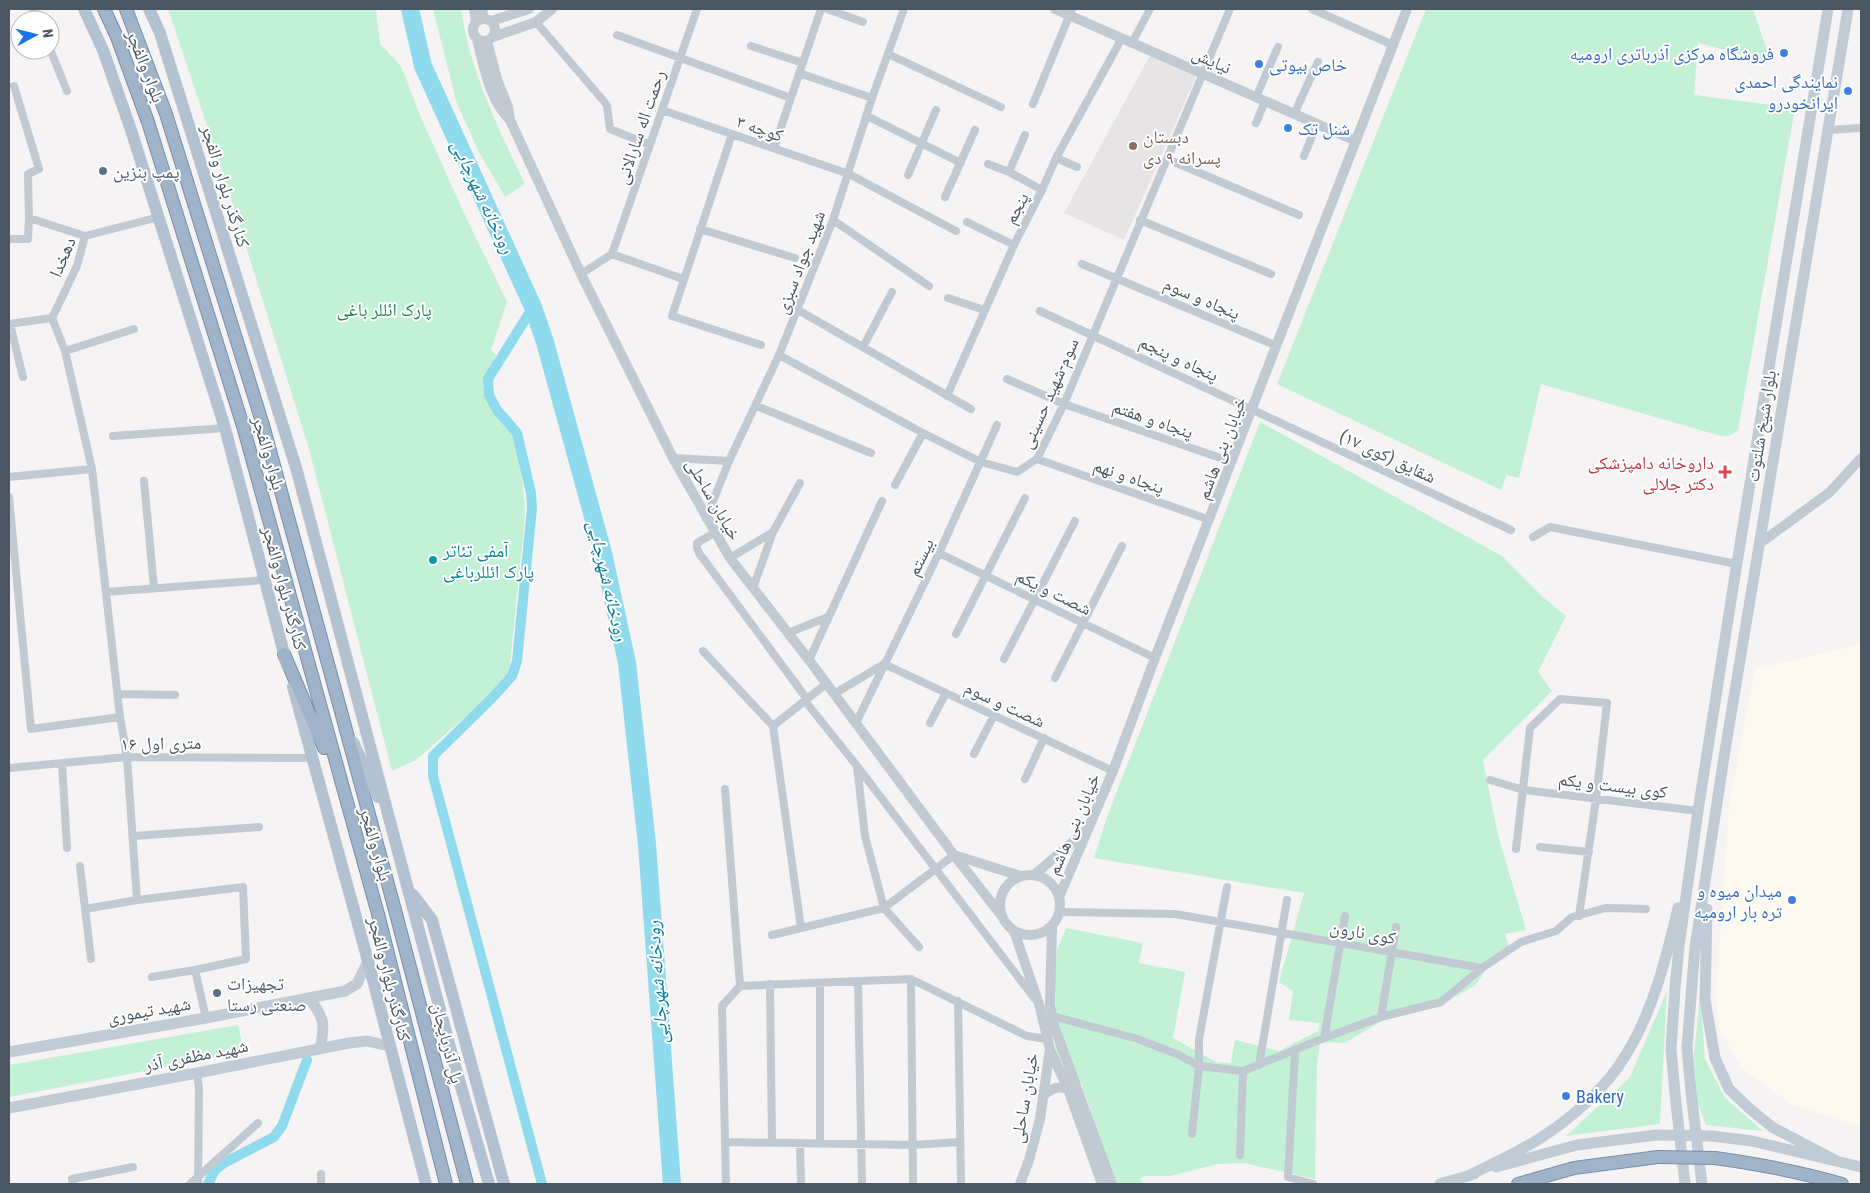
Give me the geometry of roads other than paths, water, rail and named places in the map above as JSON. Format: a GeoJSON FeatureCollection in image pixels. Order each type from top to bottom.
{"type":"FeatureCollection","features":[{"type":"Feature","properties":{"kind":"highway","name":"بلوار والفجر"},"geometry":{"type":"LineString","coordinates":[[104,9],[117,37],[148,122],[243,426],[283,566],[342,790],[378,914]]}},
{"type":"Feature","properties":{"kind":"highway","name":"بلوار والفجر"},"geometry":{"type":"LineString","coordinates":[[126,9],[166,114],[262,425],[395,910]]}},
{"type":"Feature","properties":{"kind":"highway"},"geometry":{"type":"LineString","coordinates":[[284,654],[342,790]]}},
{"type":"Feature","properties":{"kind":"highway","name":"پل آذربایجان"},"geometry":{"type":"LineString","coordinates":[[395,910],[467,1184]]}},
{"type":"Feature","properties":{"kind":"highway","name":"پل آذربایجان"},"geometry":{"type":"LineString","coordinates":[[378,914],[446,1184]]}},
{"type":"Feature","properties":{"kind":"highway"},"geometry":{"type":"LineString","coordinates":[[1518,1184],[1574,1168],[1658,1157],[1715,1158],[1753,1163],[1816,1176],[1842,1184]]}},
{"type":"Feature","properties":{"kind":"main road","name":"کنارگذر بلوار والفجر"},"geometry":{"type":"LineString","coordinates":[[84,9],[103,50],[159,217],[225,428],[426,1184]]}},
{"type":"Feature","properties":{"kind":"main road","name":"کنارگذر بلوار والفجر"},"geometry":{"type":"LineString","coordinates":[[149,9],[160,33],[297,471],[452,1054],[489,1184]]}},
{"type":"Feature","properties":{"kind":"main road","name":"بلوار شیخ شلتوت"},"geometry":{"type":"LineString","coordinates":[[1693,848],[1728,618],[1828,9]]}},
{"type":"Feature","properties":{"kind":"main road","name":"بلوار شیخ شلتوت"},"geometry":{"type":"LineString","coordinates":[[1710,850],[1848,9]]}},
{"type":"Feature","properties":{"kind":"main road"},"geometry":{"type":"LineString","coordinates":[[1771,357],[1790,360]]}},
{"type":"Feature","properties":{"kind":"main road"},"geometry":{"type":"LineString","coordinates":[[1728,618],[1747,620]]}},
{"type":"Feature","properties":{"kind":"main road"},"geometry":{"type":"LineString","coordinates":[[342,716],[394,834]]}},
{"type":"Feature","properties":{"kind":"main road"},"geometry":{"type":"LineString","coordinates":[[1468,1176],[1531,1144],[1557,1126],[1586,1103],[1605,1084],[1622,1061],[1646,1013],[1663,965],[1693,848]]}},
{"type":"Feature","properties":{"kind":"main road"},"geometry":{"type":"LineString","coordinates":[[1685,1184],[1674,1094],[1671,1049],[1675,988],[1693,848]]}},
{"type":"Feature","properties":{"kind":"main road"},"geometry":{"type":"LineString","coordinates":[[1710,850],[1704,1000],[1715,1058],[1730,1089],[1750,1109],[1772,1127],[1835,1160]]}},
{"type":"Feature","properties":{"kind":"main road"},"geometry":{"type":"LineString","coordinates":[[1702,1184],[1687,1048],[1694,955],[1710,850]]}},
{"type":"Feature","properties":{"kind":"main road"},"geometry":{"type":"LineString","coordinates":[[409,890],[432,920],[504,1184]]}},
{"type":"Feature","properties":{"kind":"main road","name":"شهید تیموری"},"geometry":{"type":"LineString","coordinates":[[9,1052],[206,1018],[345,990],[357,984],[368,961]]}},
{"type":"Feature","properties":{"kind":"main road"},"geometry":{"type":"LineString","coordinates":[[309,998],[321,1013],[323,1032],[320,1049]]}},
{"type":"Feature","properties":{"kind":"main road","name":"شهید مظفری آذر"},"geometry":{"type":"LineString","coordinates":[[9,1108],[367,1041],[389,1046]]}},
{"type":"Feature","properties":{"kind":"main road"},"geometry":{"type":"LineString","coordinates":[[1440,1184],[1577,1145],[1656,1134],[1712,1136],[1752,1141],[1861,1167]]}},
{"type":"Feature","properties":{"kind":"street"},"geometry":{"type":"LineString","coordinates":[[474,9],[495,31],[485,39]]}},
{"type":"Feature","properties":{"kind":"street"},"geometry":{"type":"LineString","coordinates":[[529,9],[483,18],[473,33],[485,39],[536,22],[552,9]]}},
{"type":"Feature","properties":{"kind":"street","name":"رحمت اله سارالانی"},"geometry":{"type":"LineString","coordinates":[[612,254],[697,9]]}},
{"type":"Feature","properties":{"kind":"street"},"geometry":{"type":"LineString","coordinates":[[774,148],[821,9]]}},
{"type":"Feature","properties":{"kind":"street"},"geometry":{"type":"LineString","coordinates":[[827,9],[864,22]]}},
{"type":"Feature","properties":{"kind":"street","name":"شهید جواد سبزی"},"geometry":{"type":"LineString","coordinates":[[706,519],[729,460],[757,406],[779,355],[833,220],[872,98],[904,9]]}},
{"type":"Feature","properties":{"kind":"street","name":"نیایش"},"geometry":{"type":"LineString","coordinates":[[1055,9],[1071,12],[1132,43],[1356,141]]}},
{"type":"Feature","properties":{"kind":"street"},"geometry":{"type":"LineString","coordinates":[[1132,43],[1150,9]]}},
{"type":"Feature","properties":{"kind":"street","name":"سوم-شهید حسینی"},"geometry":{"type":"LineString","coordinates":[[779,355],[923,433],[981,462],[1017,472],[1037,460],[1064,404],[1115,278],[1230,9]]}},
{"type":"Feature","properties":{"kind":"street"},"geometry":{"type":"LineString","coordinates":[[1312,9],[1393,45]]}},
{"type":"Feature","properties":{"kind":"street","name":"خیابان بنی هاشم"},"geometry":{"type":"LineString","coordinates":[[1059,897],[1114,771],[1155,658],[1407,9]]}},
{"type":"Feature","properties":{"kind":"street"},"geometry":{"type":"LineString","coordinates":[[1033,104],[1071,12]]}},
{"type":"Feature","properties":{"kind":"street"},"geometry":{"type":"LineString","coordinates":[[536,22],[607,105],[610,129],[650,145]]}},
{"type":"Feature","properties":{"kind":"street"},"geometry":{"type":"LineString","coordinates":[[617,35],[791,98]]}},
{"type":"Feature","properties":{"kind":"street","name":"پنجم"},"geometry":{"type":"LineString","coordinates":[[947,396],[984,310],[1056,158],[1122,38]]}},
{"type":"Feature","properties":{"kind":"street","name":"خیابان ساحلی"},"geometry":{"type":"LineString","coordinates":[[485,39],[488,82],[501,111],[510,120],[581,274],[672,458],[714,533],[730,558],[1001,916]]}},
{"type":"Feature","properties":{"kind":"street"},"geometry":{"type":"LineString","coordinates":[[751,46],[803,63]]}},
{"type":"Feature","properties":{"kind":"street"},"geometry":{"type":"LineString","coordinates":[[1256,123],[1261,99],[1278,46]]}},
{"type":"Feature","properties":{"kind":"street"},"geometry":{"type":"LineString","coordinates":[[888,54],[1001,107]]}},
{"type":"Feature","properties":{"kind":"street"},"geometry":{"type":"LineString","coordinates":[[55,60],[67,90]]}},
{"type":"Feature","properties":{"kind":"street"},"geometry":{"type":"LineString","coordinates":[[1294,114],[1318,62]]}},
{"type":"Feature","properties":{"kind":"street"},"geometry":{"type":"LineString","coordinates":[[799,73],[872,98]]}},
{"type":"Feature","properties":{"kind":"street"},"geometry":{"type":"LineString","coordinates":[[9,239],[28,239],[28,174],[39,169],[14,86]]}},
{"type":"Feature","properties":{"kind":"street","name":"کوچه ۳"},"geometry":{"type":"LineString","coordinates":[[662,110],[849,174],[956,231]]}},
{"type":"Feature","properties":{"kind":"street"},"geometry":{"type":"LineString","coordinates":[[908,176],[936,110]]}},
{"type":"Feature","properties":{"kind":"street"},"geometry":{"type":"LineString","coordinates":[[867,116],[960,163]]}},
{"type":"Feature","properties":{"kind":"street"},"geometry":{"type":"LineString","coordinates":[[1304,156],[1317,124]]}},
{"type":"Feature","properties":{"kind":"street"},"geometry":{"type":"LineString","coordinates":[[1828,130],[1861,128]]}},
{"type":"Feature","properties":{"kind":"street"},"geometry":{"type":"LineString","coordinates":[[945,197],[975,130]]}},
{"type":"Feature","properties":{"kind":"street"},"geometry":{"type":"LineString","coordinates":[[732,134],[672,316],[761,345]]}},
{"type":"Feature","properties":{"kind":"street"},"geometry":{"type":"LineString","coordinates":[[1009,172],[1025,135]]}},
{"type":"Feature","properties":{"kind":"street"},"geometry":{"type":"LineString","coordinates":[[1056,158],[1077,167]]}},
{"type":"Feature","properties":{"kind":"street"},"geometry":{"type":"LineString","coordinates":[[1167,158],[1299,215]]}},
{"type":"Feature","properties":{"kind":"street"},"geometry":{"type":"LineString","coordinates":[[988,164],[1009,172],[1042,190]]}},
{"type":"Feature","properties":{"kind":"street","name":"دهخدا"},"geometry":{"type":"LineString","coordinates":[[52,318],[77,266],[85,236],[159,217]]}},
{"type":"Feature","properties":{"kind":"street"},"geometry":{"type":"LineString","coordinates":[[29,218],[85,236]]}},
{"type":"Feature","properties":{"kind":"street"},"geometry":{"type":"LineString","coordinates":[[833,220],[929,286]]}},
{"type":"Feature","properties":{"kind":"street"},"geometry":{"type":"LineString","coordinates":[[1140,220],[1271,274]]}},
{"type":"Feature","properties":{"kind":"street"},"geometry":{"type":"LineString","coordinates":[[967,222],[1014,245]]}},
{"type":"Feature","properties":{"kind":"street"},"geometry":{"type":"LineString","coordinates":[[700,229],[795,258]]}},
{"type":"Feature","properties":{"kind":"street"},"geometry":{"type":"LineString","coordinates":[[581,274],[612,254],[683,279]]}},
{"type":"Feature","properties":{"kind":"street","name":"پنجاه و سوم"},"geometry":{"type":"LineString","coordinates":[[1082,264],[1277,346]]}},
{"type":"Feature","properties":{"kind":"street"},"geometry":{"type":"LineString","coordinates":[[863,347],[892,292]]}},
{"type":"Feature","properties":{"kind":"street"},"geometry":{"type":"LineString","coordinates":[[948,298],[984,310]]}},
{"type":"Feature","properties":{"kind":"street"},"geometry":{"type":"LineString","coordinates":[[798,310],[971,409]]}},
{"type":"Feature","properties":{"kind":"street","name":"پنجاه و پنجم"},"geometry":{"type":"LineString","coordinates":[[1040,311],[1253,409]]}},
{"type":"Feature","properties":{"kind":"street"},"geometry":{"type":"LineString","coordinates":[[22,377],[9,324],[52,318],[65,351],[92,469],[120,717],[127,757],[137,900]]}},
{"type":"Feature","properties":{"kind":"street"},"geometry":{"type":"LineString","coordinates":[[65,351],[134,329]]}},
{"type":"Feature","properties":{"kind":"street","name":"پنجاه و هفتم"},"geometry":{"type":"LineString","coordinates":[[1007,379],[1064,404],[1232,462]]}},
{"type":"Feature","properties":{"kind":"street"},"geometry":{"type":"LineString","coordinates":[[757,406],[871,453]]}},
{"type":"Feature","properties":{"kind":"street","name":"شقایق (کوی ۱۷)"},"geometry":{"type":"LineString","coordinates":[[1253,409],[1511,530]]}},
{"type":"Feature","properties":{"kind":"street","name":"بیستم"},"geometry":{"type":"LineString","coordinates":[[856,723],[939,552],[997,424]]}},
{"type":"Feature","properties":{"kind":"street"},"geometry":{"type":"LineString","coordinates":[[113,436],[225,428]]}},
{"type":"Feature","properties":{"kind":"street"},"geometry":{"type":"LineString","coordinates":[[895,485],[923,433]]}},
{"type":"Feature","properties":{"kind":"street"},"geometry":{"type":"LineString","coordinates":[[672,458],[729,460]]}},
{"type":"Feature","properties":{"kind":"street"},"geometry":{"type":"LineString","coordinates":[[1759,544],[1830,492],[1861,458]]}},
{"type":"Feature","properties":{"kind":"street","name":"پنجاه و نهم"},"geometry":{"type":"LineString","coordinates":[[1037,460],[1210,520]]}},
{"type":"Feature","properties":{"kind":"street"},"geometry":{"type":"LineString","coordinates":[[9,478],[92,469]]}},
{"type":"Feature","properties":{"kind":"street"},"geometry":{"type":"LineString","coordinates":[[144,480],[154,588]]}},
{"type":"Feature","properties":{"kind":"street"},"geometry":{"type":"LineString","coordinates":[[753,588],[773,532],[800,483]]}},
{"type":"Feature","properties":{"kind":"street"},"geometry":{"type":"LineString","coordinates":[[9,497],[31,729],[120,717]]}},
{"type":"Feature","properties":{"kind":"street"},"geometry":{"type":"LineString","coordinates":[[956,634],[1025,498]]}},
{"type":"Feature","properties":{"kind":"street"},"geometry":{"type":"LineString","coordinates":[[809,660],[882,501]]}},
{"type":"Feature","properties":{"kind":"street"},"geometry":{"type":"LineString","coordinates":[[1004,659],[1075,521]]}},
{"type":"Feature","properties":{"kind":"street"},"geometry":{"type":"LineString","coordinates":[[1533,537],[1550,527],[1737,564]]}},
{"type":"Feature","properties":{"kind":"street"},"geometry":{"type":"LineString","coordinates":[[730,558],[773,532]]}},
{"type":"Feature","properties":{"kind":"street"},"geometry":{"type":"LineString","coordinates":[[714,533],[697,543],[699,553],[806,700],[1039,1004]]}},
{"type":"Feature","properties":{"kind":"street"},"geometry":{"type":"LineString","coordinates":[[1055,678],[1122,546]]}},
{"type":"Feature","properties":{"kind":"street","name":"شصت و یکم"},"geometry":{"type":"LineString","coordinates":[[939,552],[1155,658]]}},
{"type":"Feature","properties":{"kind":"street"},"geometry":{"type":"LineString","coordinates":[[106,592],[265,580]]}},
{"type":"Feature","properties":{"kind":"street"},"geometry":{"type":"LineString","coordinates":[[788,633],[828,617]]}},
{"type":"Feature","properties":{"kind":"street"},"geometry":{"type":"LineString","coordinates":[[703,651],[774,726],[801,928]]}},
{"type":"Feature","properties":{"kind":"street"},"geometry":{"type":"LineString","coordinates":[[834,694],[884,664]]}},
{"type":"Feature","properties":{"kind":"street","name":"شصت و سوم"},"geometry":{"type":"LineString","coordinates":[[884,664],[1114,771]]}},
{"type":"Feature","properties":{"kind":"street"},"geometry":{"type":"LineString","coordinates":[[774,726],[826,684]]}},
{"type":"Feature","properties":{"kind":"street"},"geometry":{"type":"LineString","coordinates":[[930,724],[946,693]]}},
{"type":"Feature","properties":{"kind":"street"},"geometry":{"type":"LineString","coordinates":[[118,694],[175,695]]}},
{"type":"Feature","properties":{"kind":"street"},"geometry":{"type":"LineString","coordinates":[[1516,849],[1530,728],[1560,699],[1607,703],[1589,852],[1579,916]]}},
{"type":"Feature","properties":{"kind":"street"},"geometry":{"type":"LineString","coordinates":[[974,754],[994,715]]}},
{"type":"Feature","properties":{"kind":"street"},"geometry":{"type":"LineString","coordinates":[[1025,779],[1044,738]]}},
{"type":"Feature","properties":{"kind":"street","name":"۱۶ متری اول"},"geometry":{"type":"LineString","coordinates":[[9,768],[127,757],[313,758]]}},
{"type":"Feature","properties":{"kind":"street"},"geometry":{"type":"LineString","coordinates":[[62,762],[67,848]]}},
{"type":"Feature","properties":{"kind":"street"},"geometry":{"type":"LineString","coordinates":[[858,766],[864,836],[884,908],[920,947]]}},
{"type":"Feature","properties":{"kind":"street","name":"کوی بیست و یکم"},"geometry":{"type":"LineString","coordinates":[[1490,780],[1524,790],[1698,811]]}},
{"type":"Feature","properties":{"kind":"street"},"geometry":{"type":"LineString","coordinates":[[725,789],[740,986]]}},
{"type":"Feature","properties":{"kind":"street"},"geometry":{"type":"LineString","coordinates":[[134,836],[259,827]]}},
{"type":"Feature","properties":{"kind":"street"},"geometry":{"type":"LineString","coordinates":[[1034,875],[1091,827]]}},
{"type":"Feature","properties":{"kind":"street"},"geometry":{"type":"LineString","coordinates":[[1540,847],[1589,852]]}},
{"type":"Feature","properties":{"kind":"street"},"geometry":{"type":"LineString","coordinates":[[772,935],[884,908],[954,855],[1020,876],[1034,875],[1042,877],[1050,882],[1059,897],[1060,912],[1052,927],[1038,935],[1030,936],[1014,931],[1001,916],[1000,900],[1003,892],[1007,885],[1020,876]]}},
{"type":"Feature","properties":{"kind":"street"},"geometry":{"type":"LineString","coordinates":[[80,866],[91,959]]}},
{"type":"Feature","properties":{"kind":"street"},"geometry":{"type":"LineString","coordinates":[[85,910],[137,900],[243,887],[246,959],[152,977]]}},
{"type":"Feature","properties":{"kind":"street"},"geometry":{"type":"LineString","coordinates":[[1192,1134],[1199,1066],[1199,1040],[1227,887]]}},
{"type":"Feature","properties":{"kind":"street"},"geometry":{"type":"LineString","coordinates":[[1259,1065],[1287,900]]}},
{"type":"Feature","properties":{"kind":"street"},"geometry":{"type":"LineString","coordinates":[[1052,1016],[1138,1038],[1199,1066],[1243,1071],[1381,1017],[1441,1002],[1482,968],[1520,942],[1556,931],[1572,918],[1606,908],[1646,909]]}},
{"type":"Feature","properties":{"kind":"street","name":"کوی نارون"},"geometry":{"type":"LineString","coordinates":[[1060,912],[1175,914],[1482,968]]}},
{"type":"Feature","properties":{"kind":"street"},"geometry":{"type":"LineString","coordinates":[[1324,1038],[1344,916]]}},
{"type":"Feature","properties":{"kind":"street","name":"خیابان ساحلی"},"geometry":{"type":"LineString","coordinates":[[1052,927],[1050,1005],[1052,1016],[1112,1184]]}},
{"type":"Feature","properties":{"kind":"street"},"geometry":{"type":"LineString","coordinates":[[1381,1017],[1396,927]]}},
{"type":"Feature","properties":{"kind":"street","name":"خیابان ساحلی"},"geometry":{"type":"LineString","coordinates":[[1014,931],[1039,1004],[1048,1044],[1040,1119],[1029,1160],[1020,1184]]}},
{"type":"Feature","properties":{"kind":"street"},"geometry":{"type":"LineString","coordinates":[[195,970],[206,1018]]}},
{"type":"Feature","properties":{"kind":"street"},"geometry":{"type":"LineString","coordinates":[[911,979],[913,1184]]}},
{"type":"Feature","properties":{"kind":"street"},"geometry":{"type":"LineString","coordinates":[[726,1184],[722,1006],[740,986],[911,979],[1027,1036],[1048,1044],[1068,1089],[1102,1184]]}},
{"type":"Feature","properties":{"kind":"street"},"geometry":{"type":"LineString","coordinates":[[858,981],[862,1184]]}},
{"type":"Feature","properties":{"kind":"street"},"geometry":{"type":"LineString","coordinates":[[820,983],[820,1143]]}},
{"type":"Feature","properties":{"kind":"street"},"geometry":{"type":"LineString","coordinates":[[770,984],[772,1143]]}},
{"type":"Feature","properties":{"kind":"street"},"geometry":{"type":"LineString","coordinates":[[958,1001],[961,1184]]}},
{"type":"Feature","properties":{"kind":"street"},"geometry":{"type":"LineString","coordinates":[[1295,1051],[1288,1177],[1313,1184]]}},
{"type":"Feature","properties":{"kind":"street"},"geometry":{"type":"LineString","coordinates":[[1240,1155],[1243,1071]]}},
{"type":"Feature","properties":{"kind":"street"},"geometry":{"type":"LineString","coordinates":[[197,1073],[199,1089],[198,1181]]}},
{"type":"Feature","properties":{"kind":"street"},"geometry":{"type":"LineString","coordinates":[[1043,1096],[1060,1086],[1068,1089]]}},
{"type":"Feature","properties":{"kind":"street"},"geometry":{"type":"LineString","coordinates":[[190,1184],[198,1181],[258,1124]]}},
{"type":"Feature","properties":{"kind":"street"},"geometry":{"type":"LineString","coordinates":[[725,1142],[912,1145],[960,1142]]}},
{"type":"Feature","properties":{"kind":"street"},"geometry":{"type":"LineString","coordinates":[[800,1143],[801,1184]]}},
{"type":"Feature","properties":{"kind":"street"},"geometry":{"type":"LineString","coordinates":[[73,1182],[133,1167]]}},
{"type":"Feature","properties":{"kind":"street"},"geometry":{"type":"LineString","coordinates":[[321,1174],[321,1184]]}},
{"type":"Feature","properties":{"kind":"waterway","name":"رودخانه شهرچایی"},"geometry":{"type":"LineString","coordinates":[[410,9],[423,66],[533,307],[545,342],[603,553],[627,663],[647,844],[672,1184]]}},
{"type":"Feature","properties":{"kind":"waterway"},"geometry":{"type":"LineString","coordinates":[[533,307],[488,379],[489,395],[497,410],[517,433],[531,493],[532,508],[517,661],[512,676],[433,756],[433,776],[542,1184]]}},
{"type":"Feature","properties":{"kind":"waterway"},"geometry":{"type":"LineString","coordinates":[[208,1184],[215,1170],[224,1163],[274,1137],[282,1126],[307,1060]]}},
{"type":"Feature","properties":{"kind":"place","name":"فروشگاه مرکزی آذرباتری ارومیه"},"geometry":{"type":"Point","coordinates":[1784,53]}},
{"type":"Feature","properties":{"kind":"place","name":"خاص بیوتی"},"geometry":{"type":"Point","coordinates":[1259,64]}},
{"type":"Feature","properties":{"kind":"place","name":"نمایندگی احمدی ایرانخودرو"},"geometry":{"type":"Point","coordinates":[1848,91]}},
{"type":"Feature","properties":{"kind":"place","name":"شنل تک"},"geometry":{"type":"Point","coordinates":[1288,128]}},
{"type":"Feature","properties":{"kind":"place","name":"دبستان پسرانه ۹ دی"},"geometry":{"type":"Point","coordinates":[1133,146]}},
{"type":"Feature","properties":{"kind":"place","name":"پمپ بنزین"},"geometry":{"type":"Point","coordinates":[103,171]}},
{"type":"Feature","properties":{"kind":"place","name":"داروخانه دامپزشکی دکتر جلالی"},"geometry":{"type":"Point","coordinates":[1725,472]}},
{"type":"Feature","properties":{"kind":"place","name":"آمفی تئاتر پارک ائللرباغی"},"geometry":{"type":"Point","coordinates":[433,560]}},
{"type":"Feature","properties":{"kind":"place","name":"میدان میوه و تره بار ارومیه"},"geometry":{"type":"Point","coordinates":[1792,900]}},
{"type":"Feature","properties":{"kind":"place","name":"تجهیزات صنعتی رستا"},"geometry":{"type":"Point","coordinates":[217,993]}},
{"type":"Feature","properties":{"kind":"place","name":"Bakery"},"geometry":{"type":"Point","coordinates":[1566,1096]}},
{"type":"Feature","properties":{"kind":"park label","name":"پارک ائللر باغی"},"geometry":{"type":"Point","coordinates":[384,309]}}]}
